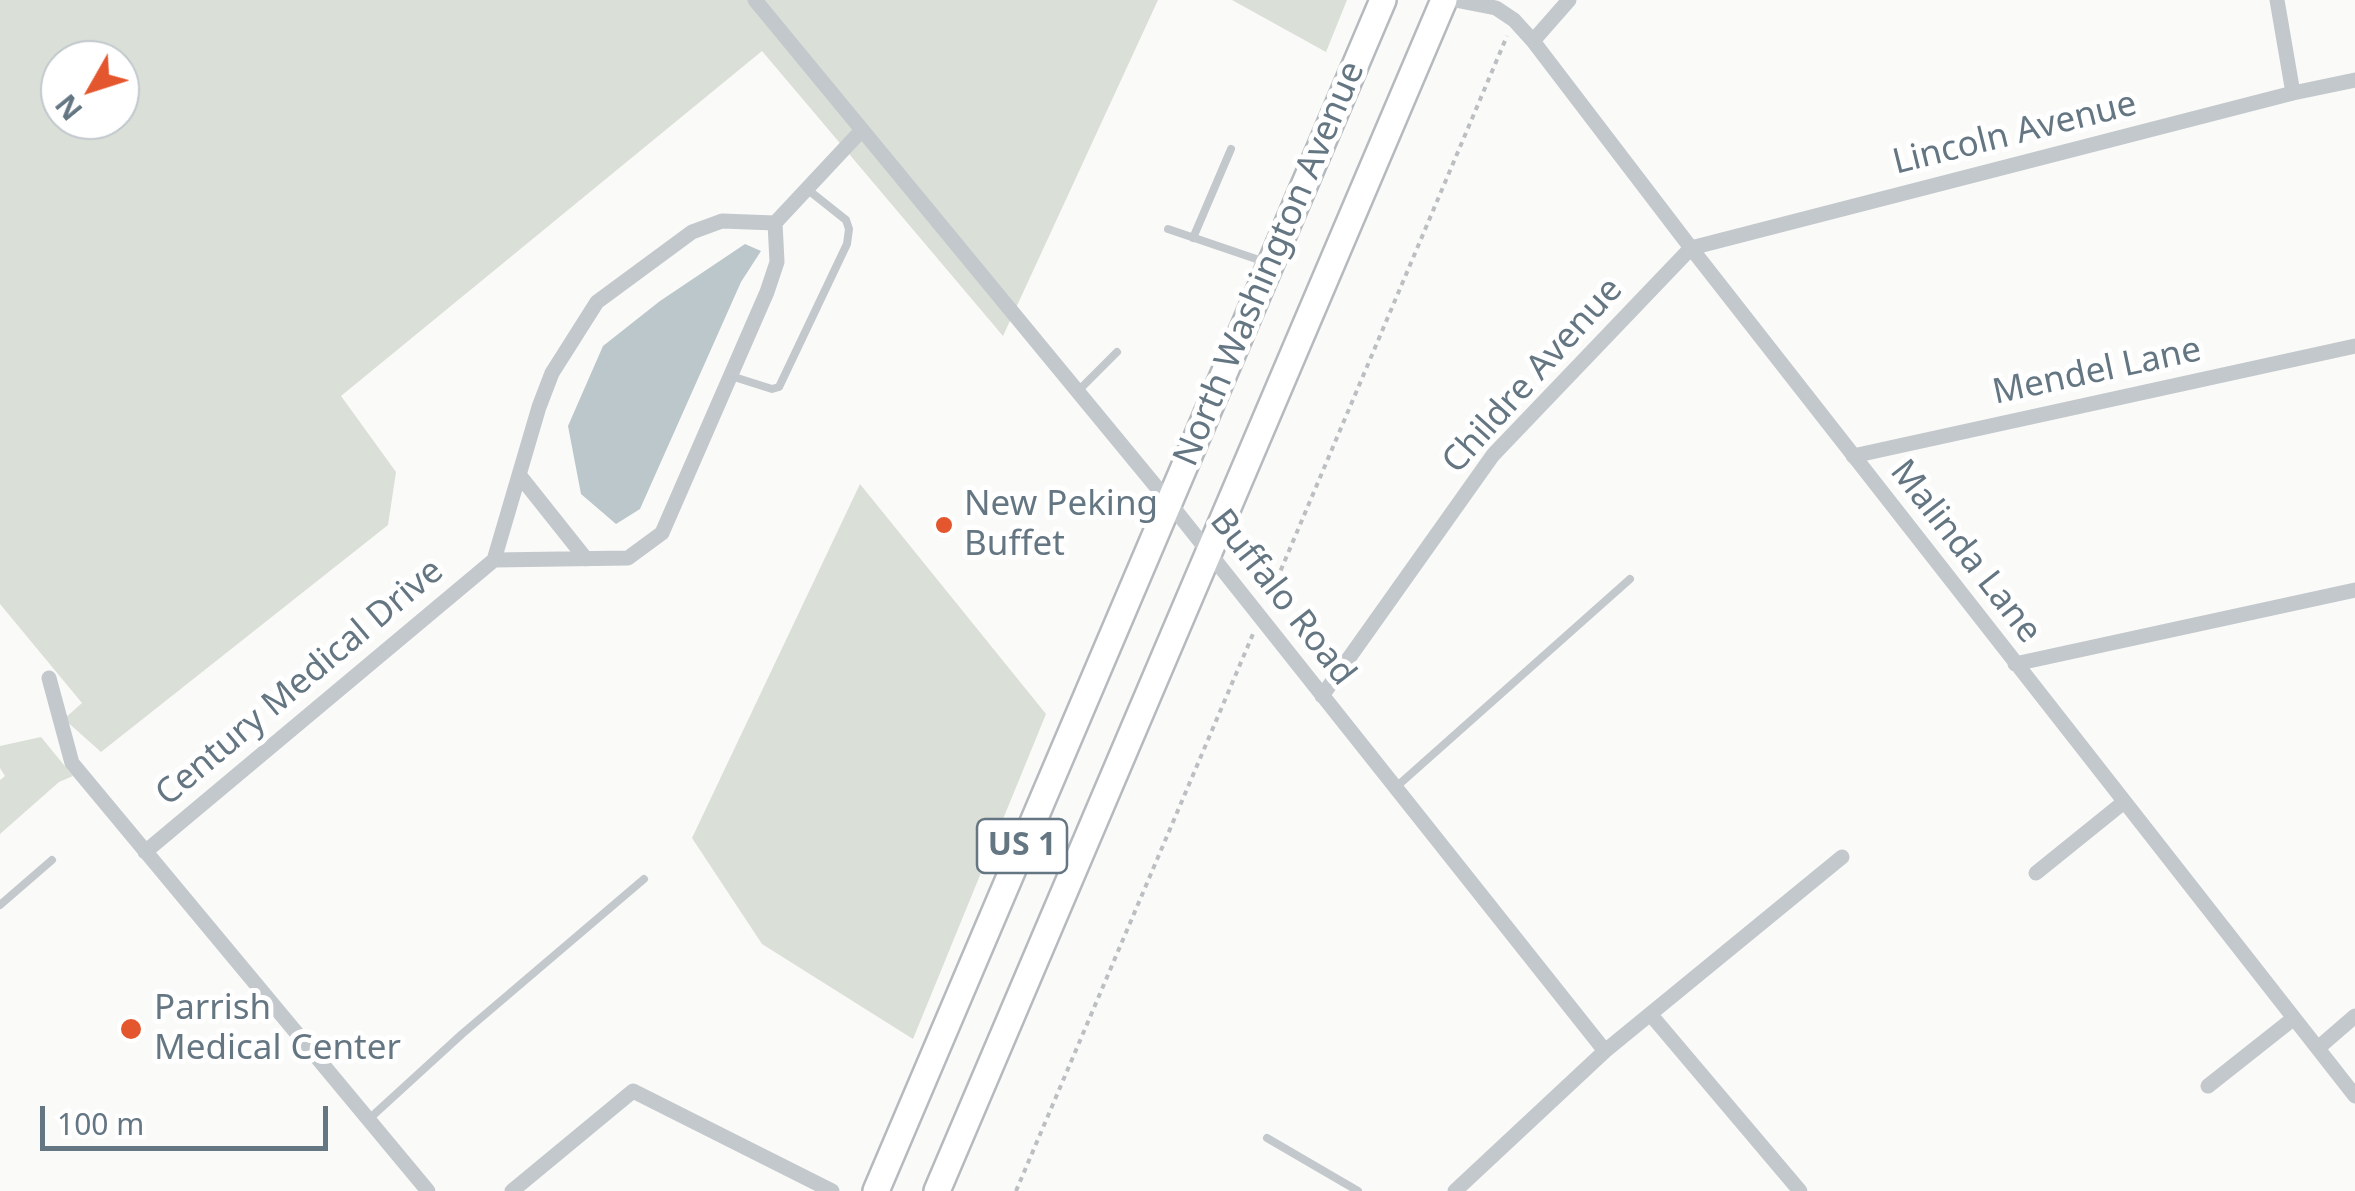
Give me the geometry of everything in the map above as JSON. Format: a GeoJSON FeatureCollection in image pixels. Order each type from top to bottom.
{"type":"FeatureCollection","features":[{"type":"Feature","properties":{"kind":"main road","name":"North Washington Avenue"},"geometry":{"type":"LineString","coordinates":[[876,1191],[1383,0]]}},
{"type":"Feature","properties":{"kind":"main road","name":"North Washington Avenue"},"geometry":{"type":"LineString","coordinates":[[937,1191],[1444,0]]}},
{"type":"Feature","properties":{"kind":"street","name":"Buffalo Road"},"geometry":{"type":"LineString","coordinates":[[754,0],[1168,502],[1606,1051]]}},
{"type":"Feature","properties":{"kind":"street"},"geometry":{"type":"LineString","coordinates":[[1455,0],[1496,8],[1514,20]]}},
{"type":"Feature","properties":{"kind":"street"},"geometry":{"type":"LineString","coordinates":[[1533,41],[1569,0]]}},
{"type":"Feature","properties":{"kind":"street"},"geometry":{"type":"LineString","coordinates":[[2276,0],[2294,93]]}},
{"type":"Feature","properties":{"kind":"street","name":"Malinda Lane"},"geometry":{"type":"LineString","coordinates":[[1514,20],[2355,1096]]}},
{"type":"Feature","properties":{"kind":"street","name":"Lincoln Avenue"},"geometry":{"type":"LineString","coordinates":[[1691,248],[2355,80]]}},
{"type":"Feature","properties":{"kind":"street"},"geometry":{"type":"LineString","coordinates":[[776,223],[860,131]]}},
{"type":"Feature","properties":{"kind":"street","name":"Century Medical Drive"},"geometry":{"type":"LineString","coordinates":[[145,852],[494,560],[552,373],[597,302],[692,232],[722,222],[776,223],[777,262],[662,534],[628,558],[494,560]]}},
{"type":"Feature","properties":{"kind":"street","name":"Childre Avenue"},"geometry":{"type":"LineString","coordinates":[[1322,696],[1493,455],[1691,248]]}},
{"type":"Feature","properties":{"kind":"street","name":"Mendel Lane"},"geometry":{"type":"LineString","coordinates":[[1853,456],[2355,346]]}},
{"type":"Feature","properties":{"kind":"street"},"geometry":{"type":"LineString","coordinates":[[520,476],[586,559]]}},
{"type":"Feature","properties":{"kind":"street"},"geometry":{"type":"LineString","coordinates":[[2015,664],[2355,590]]}},
{"type":"Feature","properties":{"kind":"street"},"geometry":{"type":"LineString","coordinates":[[49,678],[72,763],[428,1191]]}},
{"type":"Feature","properties":{"kind":"street"},"geometry":{"type":"LineString","coordinates":[[2036,874],[2124,802]]}},
{"type":"Feature","properties":{"kind":"street"},"geometry":{"type":"LineString","coordinates":[[1455,1191],[1606,1051],[1842,857]]}},
{"type":"Feature","properties":{"kind":"street"},"geometry":{"type":"LineString","coordinates":[[1651,1015],[1800,1191]]}},
{"type":"Feature","properties":{"kind":"street"},"geometry":{"type":"LineString","coordinates":[[2318,1048],[2355,1016]]}},
{"type":"Feature","properties":{"kind":"street"},"geometry":{"type":"LineString","coordinates":[[2208,1086],[2294,1018]]}},
{"type":"Feature","properties":{"kind":"street"},"geometry":{"type":"LineString","coordinates":[[512,1191],[633,1091],[832,1191]]}},
{"type":"Feature","properties":{"kind":"lane"},"geometry":{"type":"LineString","coordinates":[[1192,238],[1232,149]]}},
{"type":"Feature","properties":{"kind":"lane"},"geometry":{"type":"LineString","coordinates":[[731,376],[772,389],[779,387],[847,244],[846,220],[807,189]]}},
{"type":"Feature","properties":{"kind":"lane"},"geometry":{"type":"LineString","coordinates":[[1168,229],[1269,264]]}},
{"type":"Feature","properties":{"kind":"lane"},"geometry":{"type":"LineString","coordinates":[[1078,392],[1117,352]]}},
{"type":"Feature","properties":{"kind":"lane"},"geometry":{"type":"LineString","coordinates":[[1395,788],[1630,579]]}},
{"type":"Feature","properties":{"kind":"lane"},"geometry":{"type":"LineString","coordinates":[[0,906],[52,860]]}},
{"type":"Feature","properties":{"kind":"lane"},"geometry":{"type":"LineString","coordinates":[[369,1119],[644,879]]}},
{"type":"Feature","properties":{"kind":"lane"},"geometry":{"type":"LineString","coordinates":[[1268,1138],[1358,1191]]}},
{"type":"Feature","properties":{"kind":"path"},"geometry":{"type":"LineString","coordinates":[[1016,1191],[1514,20]]}},
{"type":"Feature","properties":{"kind":"shaded area"},"geometry":{"type":"Polygon","coordinates":[[[0,0],[1158,0],[1003,336],[762,51],[341,396],[396,472],[388,525],[101,752],[64,719],[82,703],[0,604],[0,0]]]}},
{"type":"Feature","properties":{"kind":"shaded area"},"geometry":{"type":"Polygon","coordinates":[[[1232,0],[1347,0],[1326,52],[1232,0]]]}},
{"type":"Feature","properties":{"kind":"shaded area"},"geometry":{"type":"Polygon","coordinates":[[[745,244],[761,251],[741,282],[640,509],[616,524],[581,494],[568,426],[603,346],[660,301],[745,244]]]}},
{"type":"Feature","properties":{"kind":"shaded area"},"geometry":{"type":"Polygon","coordinates":[[[860,484],[1046,714],[913,1039],[762,944],[692,838],[860,484]]]}},
{"type":"Feature","properties":{"kind":"shaded area"},"geometry":{"type":"Polygon","coordinates":[[[41,737],[73,776],[59,782],[0,834],[0,780],[5,776],[0,768],[0,746],[41,737]]]}},
{"type":"Feature","properties":{"kind":"place","name":"New Peking Buffet"},"geometry":{"type":"Point","coordinates":[944,525]}},
{"type":"Feature","properties":{"kind":"place","name":"Parrish Medical Center"},"geometry":{"type":"Point","coordinates":[131,1029]}}]}
